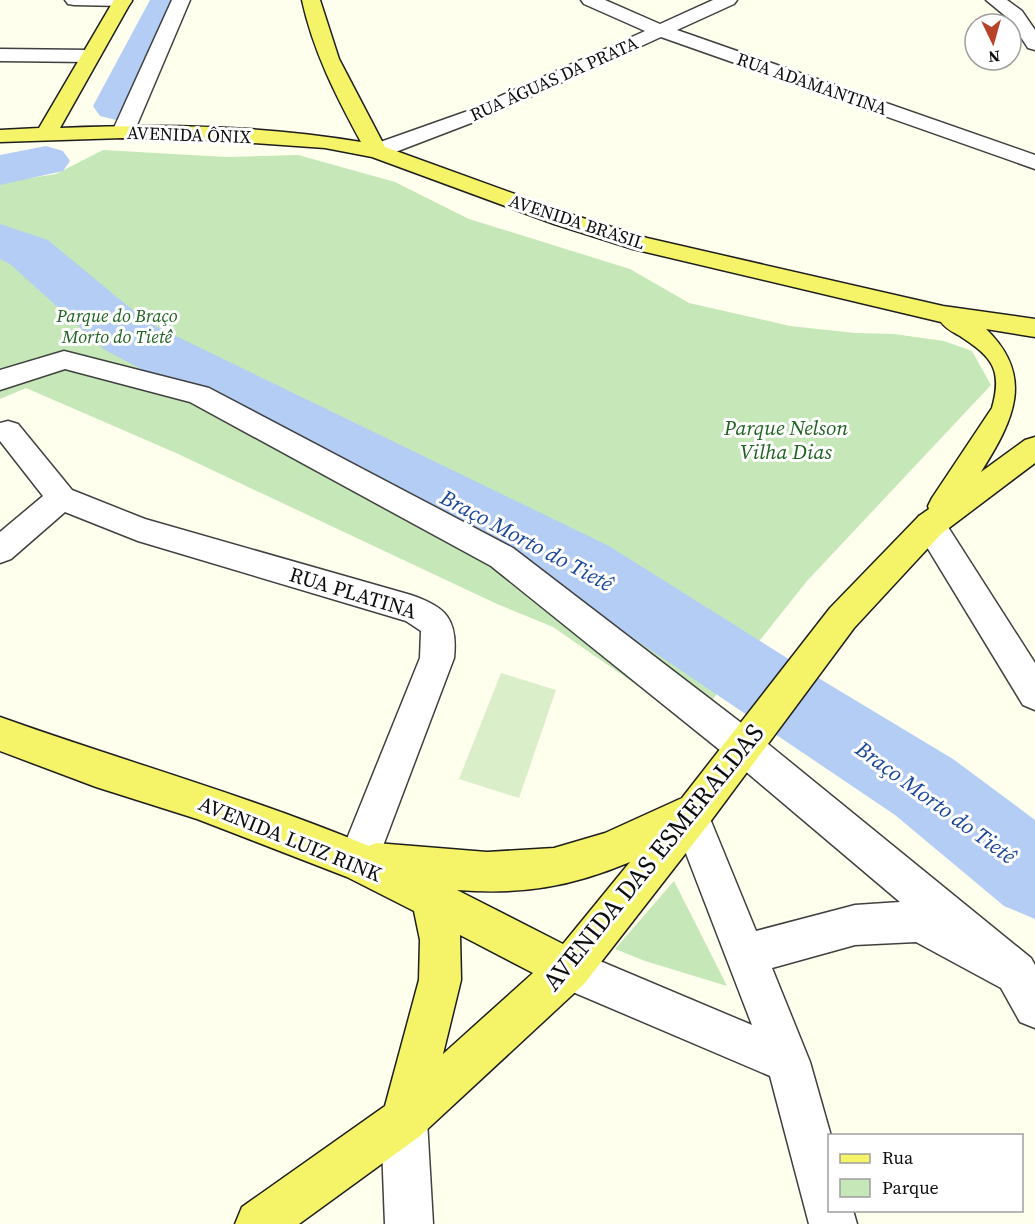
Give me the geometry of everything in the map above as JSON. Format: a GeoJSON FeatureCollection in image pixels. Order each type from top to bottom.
{"type":"FeatureCollection","features":[{"type":"Feature","properties":{"kind":"main road"},"geometry":{"type":"LineString","coordinates":[[311,0],[315,25],[328,59],[377,151]]}},
{"type":"Feature","properties":{"kind":"main road"},"geometry":{"type":"LineString","coordinates":[[46,133],[123,1]]}},
{"type":"Feature","properties":{"kind":"main road","name":"AVENIDA ÔNIX"},"geometry":{"type":"LineString","coordinates":[[0,136],[123,132],[258,137],[326,142],[377,151]]}},
{"type":"Feature","properties":{"kind":"main road","name":"AVENIDA BRASIL"},"geometry":{"type":"LineString","coordinates":[[377,151],[562,219],[641,244],[944,314],[1035,328]]}},
{"type":"Feature","properties":{"kind":"main road","name":"AVENIDA BRASIL"},"geometry":{"type":"LineString","coordinates":[[930,525],[1006,410],[1012,382],[1010,368],[992,345],[944,314]]}},
{"type":"Feature","properties":{"kind":"main road"},"geometry":{"type":"LineString","coordinates":[[930,525],[1035,448]]}},
{"type":"Feature","properties":{"kind":"main road","name":"AVENIDA DAS ESMERALDAS"},"geometry":{"type":"LineString","coordinates":[[259,1224],[404,1120],[569,969],[694,813],[842,618],[930,525]]}},
{"type":"Feature","properties":{"kind":"main road","name":"AVENIDA LUIZ RINK"},"geometry":{"type":"LineString","coordinates":[[0,734],[96,769],[197,801],[358,861],[569,969]]}},
{"type":"Feature","properties":{"kind":"main road"},"geometry":{"type":"LineString","coordinates":[[358,861],[476,872],[556,867],[605,852],[694,813]]}},
{"type":"Feature","properties":{"kind":"main road"},"geometry":{"type":"LineString","coordinates":[[404,1120],[440,980],[441,940],[431,899]]}},
{"type":"Feature","properties":{"kind":"street"},"geometry":{"type":"LineString","coordinates":[[74,0],[123,1]]}},
{"type":"Feature","properties":{"kind":"street"},"geometry":{"type":"LineString","coordinates":[[123,132],[181,0]]}},
{"type":"Feature","properties":{"kind":"street","name":"RUA ADAMANTINA"},"geometry":{"type":"LineString","coordinates":[[590,0],[661,31],[1035,162]]}},
{"type":"Feature","properties":{"kind":"street","name":"RUA ÁGUAS DA PRATA"},"geometry":{"type":"LineString","coordinates":[[377,151],[472,116],[728,0]]}},
{"type":"Feature","properties":{"kind":"street"},"geometry":{"type":"LineString","coordinates":[[995,0],[1016,15],[1035,44]]}},
{"type":"Feature","properties":{"kind":"street"},"geometry":{"type":"LineString","coordinates":[[0,55],[90,56]]}},
{"type":"Feature","properties":{"kind":"street"},"geometry":{"type":"LineString","coordinates":[[0,380],[64,360],[199,394],[502,557],[744,747],[1025,990]]}},
{"type":"Feature","properties":{"kind":"street","name":"RUA PLATINA"},"geometry":{"type":"LineString","coordinates":[[8,431],[61,498],[138,529],[423,613],[435,624],[439,643],[434,669],[358,861]]}},
{"type":"Feature","properties":{"kind":"street"},"geometry":{"type":"LineString","coordinates":[[0,550],[61,498]]}},
{"type":"Feature","properties":{"kind":"street"},"geometry":{"type":"LineString","coordinates":[[930,525],[1035,694]]}},
{"type":"Feature","properties":{"kind":"street"},"geometry":{"type":"LineString","coordinates":[[694,813],[788,1062],[828,1206]]}},
{"type":"Feature","properties":{"kind":"street"},"geometry":{"type":"LineString","coordinates":[[746,954],[855,925],[919,921],[1025,990]]}},
{"type":"Feature","properties":{"kind":"street"},"geometry":{"type":"LineString","coordinates":[[569,969],[788,1062]]}},
{"type":"Feature","properties":{"kind":"street"},"geometry":{"type":"LineString","coordinates":[[404,1120],[409,1224]]}},
{"type":"Feature","properties":{"kind":"green space"},"geometry":{"type":"Polygon","coordinates":[[[103,150],[226,157],[298,155],[395,182],[469,219],[630,269],[689,303],[790,326],[855,333],[894,334],[944,341],[972,351],[991,385],[807,581],[693,724],[553,627],[497,604],[176,453],[26,388],[0,399],[0,183],[56,174],[103,150]]]}},
{"type":"Feature","properties":{"kind":"green space"},"geometry":{"type":"Polygon","coordinates":[[[501,673],[556,690],[519,798],[459,779],[501,673]]]}},
{"type":"Feature","properties":{"kind":"green space"},"geometry":{"type":"Polygon","coordinates":[[[674,881],[727,986],[645,961],[615,949],[674,881]]]}},
{"type":"Feature","properties":{"kind":"waterway"},"geometry":{"type":"LineString","coordinates":[[116,106],[170,0]]}},
{"type":"Feature","properties":{"kind":"waterway"},"geometry":{"type":"LineString","coordinates":[[0,170],[46,161]]}},
{"type":"Feature","properties":{"kind":"waterway","name":"Braço Morto do Tietê"},"geometry":{"type":"LineString","coordinates":[[0,240],[29,252],[126,336],[584,567],[797,707],[924,787],[1035,875]]}},
{"type":"Feature","properties":{"kind":"park label","name":"Parque do Braço Morto do Tietê"},"geometry":{"type":"Point","coordinates":[117,326]}},
{"type":"Feature","properties":{"kind":"park label","name":"Parque Nelson Vilha Dias"},"geometry":{"type":"Point","coordinates":[786,440]}}]}
